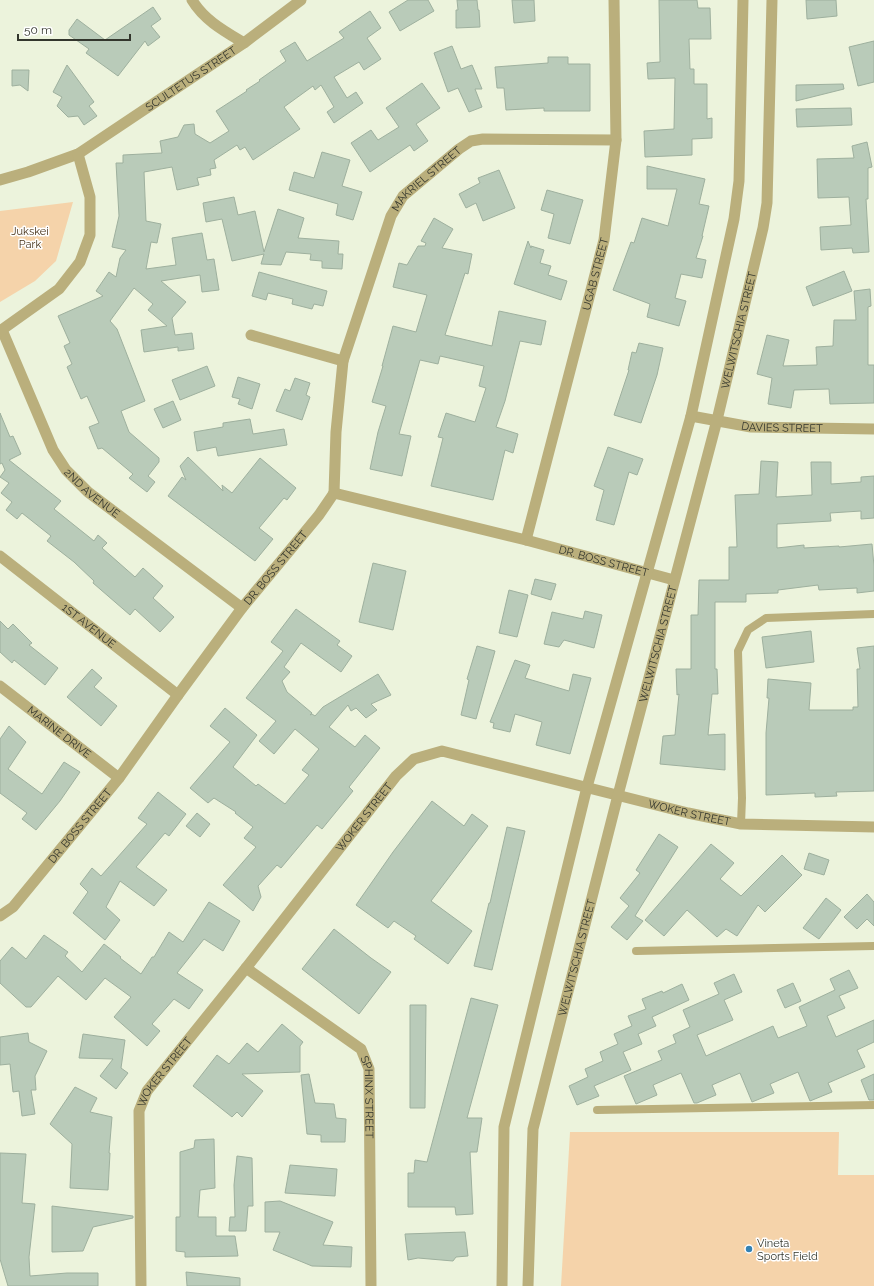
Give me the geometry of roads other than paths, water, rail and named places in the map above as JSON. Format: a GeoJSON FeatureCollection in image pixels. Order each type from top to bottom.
{"type":"FeatureCollection","features":[{"type":"Feature","properties":{"kind":"street"},"geometry":{"type":"LineString","coordinates":[[192,0],[210,22],[244,43]]}},
{"type":"Feature","properties":{"kind":"street","name":"SCULTETUS STREET"},"geometry":{"type":"LineString","coordinates":[[0,180],[28,172],[78,154],[244,43],[301,0]]}},
{"type":"Feature","properties":{"kind":"street","name":"UGAB STREET"},"geometry":{"type":"LineString","coordinates":[[526,540],[604,240],[616,140],[614,0]]}},
{"type":"Feature","properties":{"kind":"street"},"geometry":{"type":"LineString","coordinates":[[502,1286],[504,1127],[587,787],[648,574],[691,416],[738,200],[743,0]]}},
{"type":"Feature","properties":{"kind":"street","name":"WELWITSCHIA STREET"},"geometry":{"type":"LineString","coordinates":[[528,1286],[533,1129],[618,795],[717,420],[763,228],[767,203],[772,0]]}},
{"type":"Feature","properties":{"kind":"street","name":"MAKRIEL STREET"},"geometry":{"type":"LineString","coordinates":[[334,493],[336,432],[343,361],[391,216],[396,205],[403,196],[459,149],[471,142],[484,139],[616,140]]}},
{"type":"Feature","properties":{"kind":"street"},"geometry":{"type":"LineString","coordinates":[[1,330],[58,289],[80,262],[90,235],[90,197],[78,154]]}},
{"type":"Feature","properties":{"kind":"street","name":"2ND AVENUE"},"geometry":{"type":"LineString","coordinates":[[1,330],[52,450],[66,470],[88,492],[242,608]]}},
{"type":"Feature","properties":{"kind":"street"},"geometry":{"type":"LineString","coordinates":[[251,335],[343,361]]}},
{"type":"Feature","properties":{"kind":"street","name":"DAVIES STREET"},"geometry":{"type":"LineString","coordinates":[[691,416],[751,427],[874,429]]}},
{"type":"Feature","properties":{"kind":"street","name":"DR. BOSS STREET"},"geometry":{"type":"LineString","coordinates":[[0,916],[13,907],[120,778],[178,695],[242,608],[318,515],[334,493],[526,540],[674,580]]}},
{"type":"Feature","properties":{"kind":"street","name":"1ST AVENUE"},"geometry":{"type":"LineString","coordinates":[[0,556],[178,695]]}},
{"type":"Feature","properties":{"kind":"street","name":"MARINE DRIVE"},"geometry":{"type":"LineString","coordinates":[[0,686],[120,778]]}},
{"type":"Feature","properties":{"kind":"street","name":"WOKER STREET"},"geometry":{"type":"LineString","coordinates":[[141,1286],[139,1111],[148,1091],[396,776],[414,759],[442,752],[741,824],[874,827]]}},
{"type":"Feature","properties":{"kind":"street","name":"SPHINX STREET"},"geometry":{"type":"LineString","coordinates":[[246,968],[361,1049],[369,1069],[371,1286]]}},
{"type":"Feature","properties":{"kind":"lane"},"geometry":{"type":"LineString","coordinates":[[741,824],[742,798],[738,651],[748,630],[766,618],[874,614]]}},
{"type":"Feature","properties":{"kind":"lane"},"geometry":{"type":"LineString","coordinates":[[636,950],[874,946]]}},
{"type":"Feature","properties":{"kind":"lane"},"geometry":{"type":"LineString","coordinates":[[597,1110],[874,1105]]}},
{"type":"Feature","properties":{"kind":"place","name":"Vineta Sports Field"},"geometry":{"type":"Point","coordinates":[749,1249]}},
{"type":"Feature","properties":{"kind":"park label","name":"Jukskei Park"},"geometry":{"type":"Point","coordinates":[30,237]}}]}
